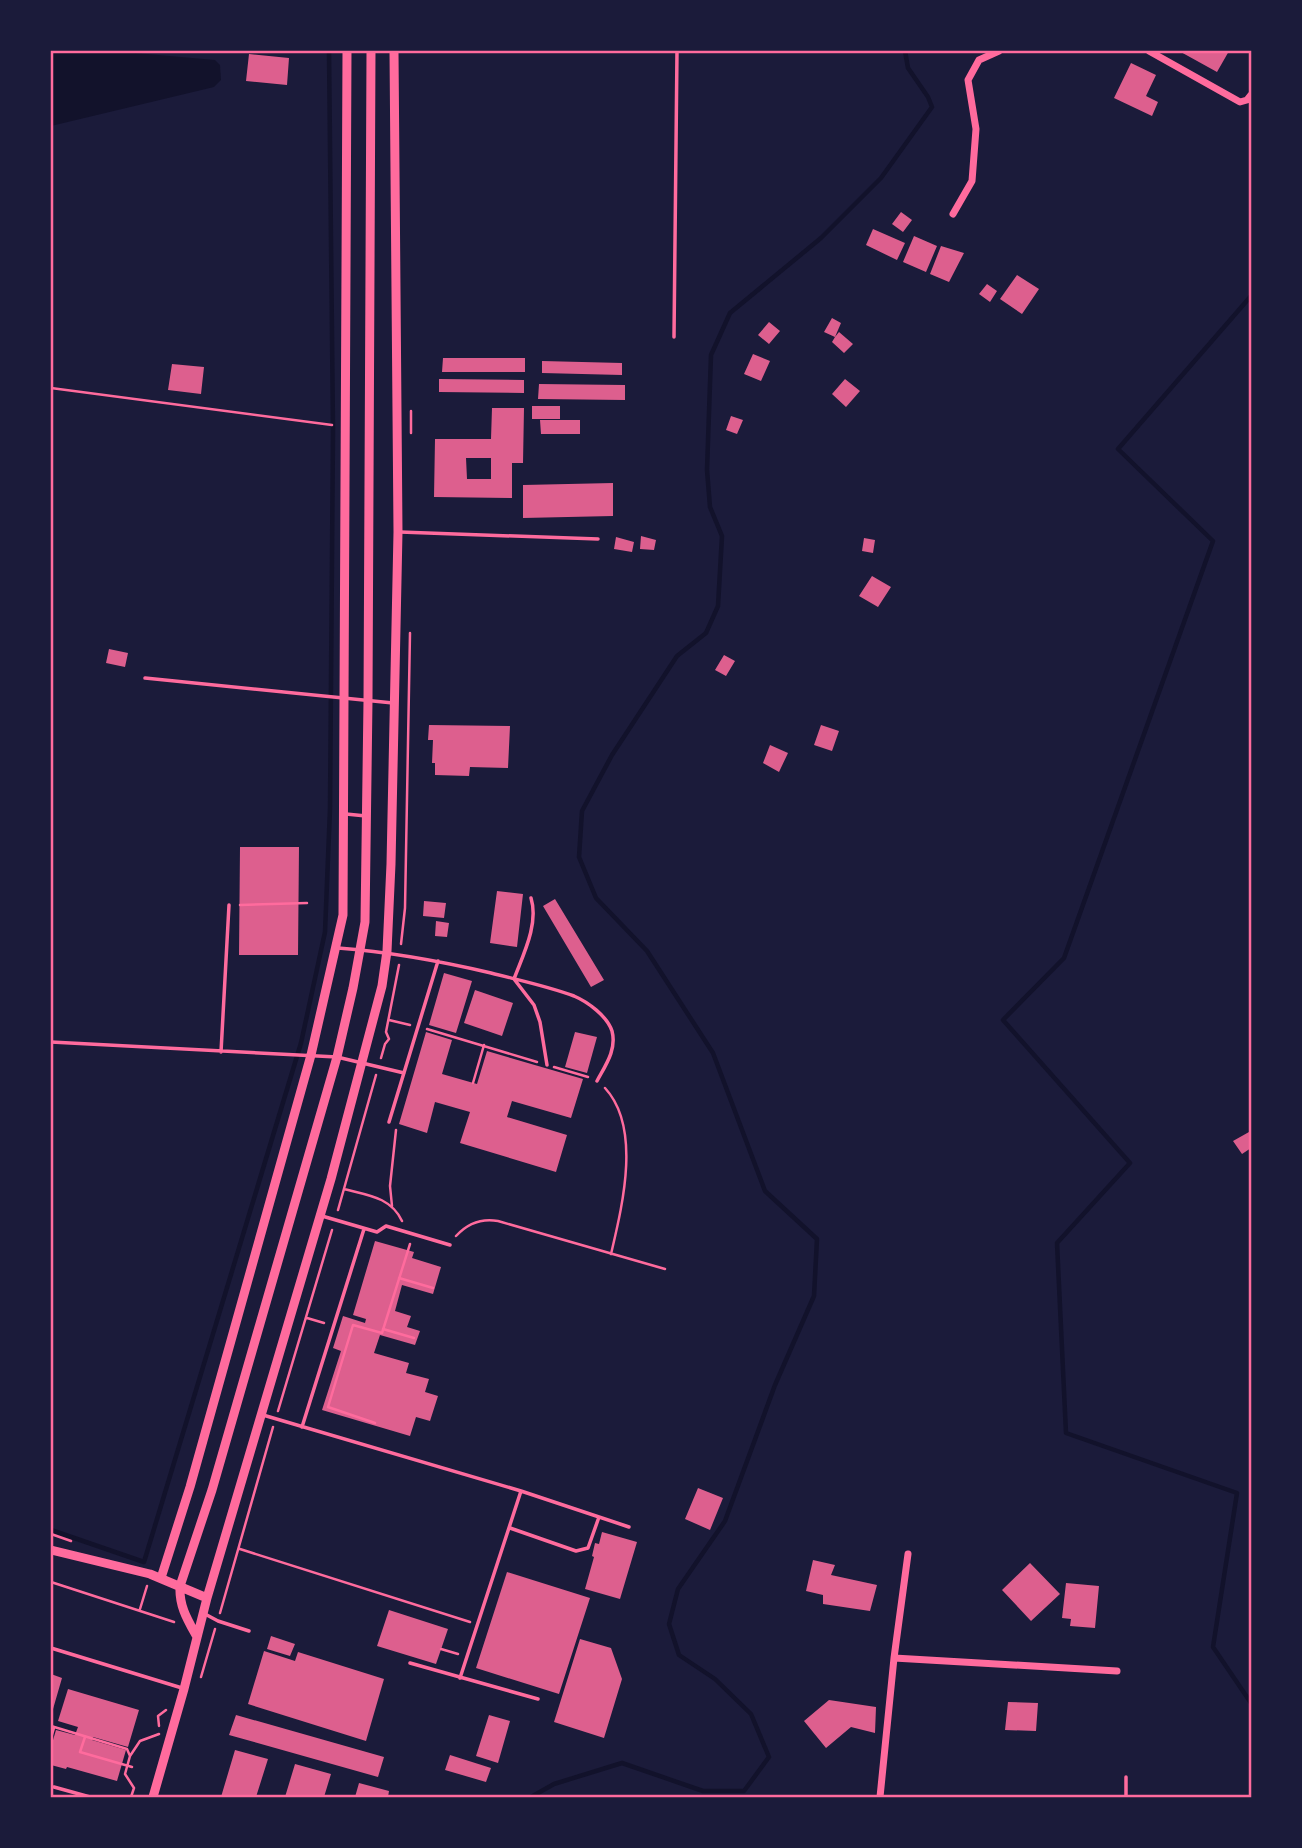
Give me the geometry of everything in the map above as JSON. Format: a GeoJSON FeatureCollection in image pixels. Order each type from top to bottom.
{"type":"FeatureCollection","features":[{"type":"Feature","properties":{"kind":"street"},"geometry":{"type":"LineString","coordinates":[[161,1578],[190,1487],[310,1055],[342,915],[344,814],[340,699],[347,51]]}},
{"type":"Feature","properties":{"kind":"street"},"geometry":{"type":"LineString","coordinates":[[197,1637],[183,1613],[179,1600],[180,1586],[212,1490],[337,1057],[365,922],[370,51]]}},
{"type":"Feature","properties":{"kind":"street"},"geometry":{"type":"LineString","coordinates":[[154,1797],[207,1598],[263,1415],[364,1062],[376,1017],[387,951],[398,532],[394,51]]}},
{"type":"Feature","properties":{"kind":"street"},"geometry":{"type":"LineString","coordinates":[[953,214],[972,181],[976,129],[968,80],[979,61],[999,51]]}},
{"type":"Feature","properties":{"kind":"street"},"geometry":{"type":"LineString","coordinates":[[1149,51],[1240,102],[1251,95]]}},
{"type":"Feature","properties":{"kind":"street"},"geometry":{"type":"LineString","coordinates":[[51,1550],[150,1574],[207,1598]]}},
{"type":"Feature","properties":{"kind":"street"},"geometry":{"type":"LineString","coordinates":[[880,1797],[908,1554]]}},
{"type":"Feature","properties":{"kind":"street"},"geometry":{"type":"LineString","coordinates":[[894,1658],[1117,1671]]}},
{"type":"Feature","properties":{"kind":"lane"},"geometry":{"type":"LineString","coordinates":[[674,337],[677,51]]}},
{"type":"Feature","properties":{"kind":"lane"},"geometry":{"type":"LineString","coordinates":[[398,532],[598,539]]}},
{"type":"Feature","properties":{"kind":"lane"},"geometry":{"type":"LineString","coordinates":[[145,678],[395,703]]}},
{"type":"Feature","properties":{"kind":"lane"},"geometry":{"type":"LineString","coordinates":[[344,814],[367,816]]}},
{"type":"Feature","properties":{"kind":"lane"},"geometry":{"type":"LineString","coordinates":[[514,979],[529,940],[534,905],[531,898]]}},
{"type":"Feature","properties":{"kind":"lane"},"geometry":{"type":"LineString","coordinates":[[221,1052],[229,905]]}},
{"type":"Feature","properties":{"kind":"lane"},"geometry":{"type":"LineString","coordinates":[[336,948],[387,951],[438,961],[575,997],[592,1006],[606,1020],[612,1031],[613,1048],[597,1081]]}},
{"type":"Feature","properties":{"kind":"lane"},"geometry":{"type":"LineString","coordinates":[[389,1122],[438,961]]}},
{"type":"Feature","properties":{"kind":"lane"},"geometry":{"type":"LineString","coordinates":[[514,979],[534,1005],[540,1022],[547,1065]]}},
{"type":"Feature","properties":{"kind":"lane"},"geometry":{"type":"LineString","coordinates":[[51,1042],[337,1057],[404,1073]]}},
{"type":"Feature","properties":{"kind":"lane"},"geometry":{"type":"LineString","coordinates":[[320,1216],[377,1232],[386,1226],[450,1245]]}},
{"type":"Feature","properties":{"kind":"lane"},"geometry":{"type":"LineString","coordinates":[[302,1427],[364,1229]]}},
{"type":"Feature","properties":{"kind":"lane"},"geometry":{"type":"LineString","coordinates":[[263,1415],[521,1491],[629,1527]]}},
{"type":"Feature","properties":{"kind":"lane"},"geometry":{"type":"LineString","coordinates":[[460,1678],[521,1491]]}},
{"type":"Feature","properties":{"kind":"lane"},"geometry":{"type":"LineString","coordinates":[[510,1528],[576,1551],[588,1548],[599,1517]]}},
{"type":"Feature","properties":{"kind":"lane"},"geometry":{"type":"LineString","coordinates":[[204,1613],[218,1621],[248,1631]]}},
{"type":"Feature","properties":{"kind":"lane"},"geometry":{"type":"LineString","coordinates":[[51,1648],[184,1689]]}},
{"type":"Feature","properties":{"kind":"lane"},"geometry":{"type":"LineString","coordinates":[[410,1663],[538,1699]]}},
{"type":"Feature","properties":{"kind":"lane"},"geometry":{"type":"LineString","coordinates":[[1126,1777],[1126,1797]]}},
{"type":"Feature","properties":{"kind":"lane"},"geometry":{"type":"LineString","coordinates":[[54,1787],[90,1797]]}},
{"type":"Feature","properties":{"kind":"path"},"geometry":{"type":"LineString","coordinates":[[51,388],[320,424]]}},
{"type":"Feature","properties":{"kind":"path"},"geometry":{"type":"LineString","coordinates":[[229,905],[307,903]]}},
{"type":"Feature","properties":{"kind":"path"},"geometry":{"type":"LineString","coordinates":[[376,1017],[484,1045],[597,1081],[615,1101],[621,1116],[626,1147],[624,1200],[611,1254]]}},
{"type":"Feature","properties":{"kind":"path"},"geometry":{"type":"LineString","coordinates":[[473,1083],[484,1045]]}},
{"type":"Feature","properties":{"kind":"path"},"geometry":{"type":"LineString","coordinates":[[392,1113],[397,1140],[390,1186],[392,1206]]}},
{"type":"Feature","properties":{"kind":"path"},"geometry":{"type":"LineString","coordinates":[[344,1189],[378,1198],[392,1206],[401,1217],[406,1232]]}},
{"type":"Feature","properties":{"kind":"path"},"geometry":{"type":"LineString","coordinates":[[450,1245],[463,1228],[482,1220],[491,1220],[665,1269]]}},
{"type":"Feature","properties":{"kind":"path"},"geometry":{"type":"LineString","coordinates":[[375,1423],[328,1407],[331,1389],[353,1325],[382,1333],[413,1234]]}},
{"type":"Feature","properties":{"kind":"path"},"geometry":{"type":"LineString","coordinates":[[399,1278],[433,1288]]}},
{"type":"Feature","properties":{"kind":"path"},"geometry":{"type":"LineString","coordinates":[[383,1329],[414,1338]]}},
{"type":"Feature","properties":{"kind":"path"},"geometry":{"type":"LineString","coordinates":[[240,1549],[478,1624]]}},
{"type":"Feature","properties":{"kind":"path"},"geometry":{"type":"LineString","coordinates":[[140,1609],[150,1574]]}},
{"type":"Feature","properties":{"kind":"path"},"geometry":{"type":"LineString","coordinates":[[51,1582],[140,1609],[173,1621],[180,1628]]}},
{"type":"Feature","properties":{"kind":"path"},"geometry":{"type":"LineString","coordinates":[[441,1649],[468,1657]]}},
{"type":"Feature","properties":{"kind":"path"},"geometry":{"type":"LineString","coordinates":[[131,1797],[134,1788],[125,1774],[130,1756],[140,1741],[160,1734],[162,1728],[157,1722],[158,1716],[168,1710]]}},
{"type":"Feature","properties":{"kind":"path"},"geometry":{"type":"LineString","coordinates":[[51,1738],[52,1726],[127,1749],[130,1756]]}},
{"type":"Feature","properties":{"kind":"path"},"geometry":{"type":"LineString","coordinates":[[85,1736],[80,1752],[132,1767]]}},
{"type":"Feature","properties":{"kind":"shaded area"},"geometry":{"type":"Polygon","coordinates":[[[51,51],[113,51],[215,60],[220,65],[221,80],[214,87],[51,126],[51,51]]]}},
{"type":"Feature","properties":{"kind":"building"},"geometry":{"type":"Polygon","coordinates":[[[1179,51],[1229,51],[1217,72],[1179,51]]]}},
{"type":"Feature","properties":{"kind":"building"},"geometry":{"type":"Polygon","coordinates":[[[249,54],[289,58],[287,85],[246,81],[249,54]]]}},
{"type":"Feature","properties":{"kind":"building"},"geometry":{"type":"Polygon","coordinates":[[[1131,63],[1156,75],[1146,96],[1158,102],[1152,116],[1114,98],[1131,63]]]}},
{"type":"Feature","properties":{"kind":"building"},"geometry":{"type":"Polygon","coordinates":[[[901,212],[912,220],[903,232],[892,224],[901,212]]]}},
{"type":"Feature","properties":{"kind":"building"},"geometry":{"type":"Polygon","coordinates":[[[873,229],[905,243],[897,260],[866,245],[873,229]]]}},
{"type":"Feature","properties":{"kind":"building"},"geometry":{"type":"Polygon","coordinates":[[[914,236],[937,246],[926,272],[903,262],[914,236]]]}},
{"type":"Feature","properties":{"kind":"building"},"geometry":{"type":"Polygon","coordinates":[[[941,246],[964,253],[949,282],[930,274],[941,246]]]}},
{"type":"Feature","properties":{"kind":"building"},"geometry":{"type":"Polygon","coordinates":[[[1017,275],[1039,289],[1022,314],[1000,299],[1017,275]]]}},
{"type":"Feature","properties":{"kind":"building"},"geometry":{"type":"Polygon","coordinates":[[[987,284],[997,291],[990,302],[979,294],[987,284]]]}},
{"type":"Feature","properties":{"kind":"building"},"geometry":{"type":"Polygon","coordinates":[[[832,318],[841,323],[835,337],[824,332],[832,318]]]}},
{"type":"Feature","properties":{"kind":"building"},"geometry":{"type":"Polygon","coordinates":[[[769,322],[780,331],[769,344],[758,335],[769,322]]]}},
{"type":"Feature","properties":{"kind":"building"},"geometry":{"type":"Polygon","coordinates":[[[839,332],[853,344],[844,353],[832,342],[839,332]]]}},
{"type":"Feature","properties":{"kind":"building"},"geometry":{"type":"Polygon","coordinates":[[[753,354],[770,361],[761,381],[744,374],[753,354]]]}},
{"type":"Feature","properties":{"kind":"building"},"geometry":{"type":"Polygon","coordinates":[[[443,358],[525,358],[525,372],[442,372],[443,358]]]}},
{"type":"Feature","properties":{"kind":"building"},"geometry":{"type":"Polygon","coordinates":[[[542,361],[622,363],[622,375],[542,373],[542,361]]]}},
{"type":"Feature","properties":{"kind":"building"},"geometry":{"type":"Polygon","coordinates":[[[172,364],[204,367],[201,394],[168,390],[172,364]]]}},
{"type":"Feature","properties":{"kind":"building"},"geometry":{"type":"Polygon","coordinates":[[[439,379],[524,380],[524,393],[439,392],[439,379]]]}},
{"type":"Feature","properties":{"kind":"building"},"geometry":{"type":"Polygon","coordinates":[[[845,379],[860,391],[846,407],[832,394],[845,379]]]}},
{"type":"Feature","properties":{"kind":"building"},"geometry":{"type":"Polygon","coordinates":[[[539,384],[625,385],[625,400],[538,399],[539,384]]]}},
{"type":"Feature","properties":{"kind":"building"},"geometry":{"type":"Polygon","coordinates":[[[532,406],[560,406],[560,419],[532,419],[532,406]]]}},
{"type":"Feature","properties":{"kind":"building"},"geometry":{"type":"Polygon","coordinates":[[[492,408],[524,408],[523,463],[512,463],[512,498],[434,497],[435,439],[491,439],[492,408]],[[466,458],[467,479],[491,479],[491,458],[466,458]]]}},
{"type":"Feature","properties":{"kind":"building"},"geometry":{"type":"Polygon","coordinates":[[[731,416],[743,420],[737,434],[726,430],[731,416]]]}},
{"type":"Feature","properties":{"kind":"building"},"geometry":{"type":"Polygon","coordinates":[[[540,420],[580,420],[580,434],[541,434],[540,420]]]}},
{"type":"Feature","properties":{"kind":"building"},"geometry":{"type":"Polygon","coordinates":[[[613,483],[613,516],[523,518],[523,485],[613,483]]]}},
{"type":"Feature","properties":{"kind":"building"},"geometry":{"type":"Polygon","coordinates":[[[641,536],[656,540],[654,550],[640,549],[641,536]]]}},
{"type":"Feature","properties":{"kind":"building"},"geometry":{"type":"Polygon","coordinates":[[[616,537],[634,542],[632,552],[614,549],[616,537]]]}},
{"type":"Feature","properties":{"kind":"building"},"geometry":{"type":"Polygon","coordinates":[[[864,538],[875,540],[873,553],[862,551],[864,538]]]}},
{"type":"Feature","properties":{"kind":"building"},"geometry":{"type":"Polygon","coordinates":[[[872,576],[891,587],[878,607],[859,596],[872,576]]]}},
{"type":"Feature","properties":{"kind":"building"},"geometry":{"type":"Polygon","coordinates":[[[109,649],[128,653],[125,667],[106,663],[109,649]]]}},
{"type":"Feature","properties":{"kind":"building"},"geometry":{"type":"Polygon","coordinates":[[[724,655],[735,661],[726,676],[715,670],[724,655]]]}},
{"type":"Feature","properties":{"kind":"building"},"geometry":{"type":"Polygon","coordinates":[[[429,725],[510,726],[508,768],[470,767],[469,776],[435,775],[435,763],[432,763],[433,740],[428,740],[429,725]]]}},
{"type":"Feature","properties":{"kind":"building"},"geometry":{"type":"Polygon","coordinates":[[[821,725],[839,731],[832,751],[814,745],[821,725]]]}},
{"type":"Feature","properties":{"kind":"building"},"geometry":{"type":"Polygon","coordinates":[[[770,745],[788,753],[779,772],[763,763],[770,745]]]}},
{"type":"Feature","properties":{"kind":"building"},"geometry":{"type":"Polygon","coordinates":[[[240,847],[299,847],[298,955],[239,955],[240,847]]]}},
{"type":"Feature","properties":{"kind":"building"},"geometry":{"type":"Polygon","coordinates":[[[497,891],[523,894],[517,947],[490,943],[497,891]]]}},
{"type":"Feature","properties":{"kind":"building"},"geometry":{"type":"Polygon","coordinates":[[[555,899],[604,980],[591,987],[543,906],[555,899]]]}},
{"type":"Feature","properties":{"kind":"building"},"geometry":{"type":"Polygon","coordinates":[[[424,901],[446,903],[444,918],[423,916],[424,901]]]}},
{"type":"Feature","properties":{"kind":"building"},"geometry":{"type":"Polygon","coordinates":[[[436,921],[449,923],[447,937],[435,936],[436,921]]]}},
{"type":"Feature","properties":{"kind":"building"},"geometry":{"type":"Polygon","coordinates":[[[444,973],[472,981],[456,1033],[429,1025],[444,973]]]}},
{"type":"Feature","properties":{"kind":"building"},"geometry":{"type":"Polygon","coordinates":[[[475,990],[513,1003],[502,1036],[464,1023],[475,990]]]}},
{"type":"Feature","properties":{"kind":"building"},"geometry":{"type":"Polygon","coordinates":[[[426,1032],[452,1040],[442,1074],[477,1084],[487,1051],[583,1079],[571,1118],[512,1101],[507,1117],[567,1135],[556,1172],[460,1143],[470,1112],[435,1102],[427,1133],[399,1124],[426,1032]]]}},
{"type":"Feature","properties":{"kind":"building"},"geometry":{"type":"Polygon","coordinates":[[[575,1032],[597,1037],[587,1073],[565,1067],[575,1032]]]}},
{"type":"Feature","properties":{"kind":"building"},"geometry":{"type":"Polygon","coordinates":[[[1249,1132],[1251,1148],[1242,1154],[1233,1141],[1249,1132]]]}},
{"type":"Feature","properties":{"kind":"building"},"geometry":{"type":"Polygon","coordinates":[[[375,1241],[414,1252],[412,1258],[441,1267],[433,1294],[402,1285],[395,1311],[411,1316],[407,1327],[420,1331],[415,1345],[380,1335],[374,1353],[409,1363],[406,1373],[429,1379],[425,1392],[438,1396],[430,1421],[416,1417],[410,1436],[322,1410],[341,1351],[333,1348],[343,1316],[365,1323],[366,1319],[353,1315],[375,1241]]]}},
{"type":"Feature","properties":{"kind":"building"},"geometry":{"type":"Polygon","coordinates":[[[698,1488],[723,1498],[710,1530],[685,1519],[698,1488]]]}},
{"type":"Feature","properties":{"kind":"building"},"geometry":{"type":"Polygon","coordinates":[[[602,1532],[637,1542],[620,1599],[585,1589],[595,1543],[599,1544],[602,1532]]]}},
{"type":"Feature","properties":{"kind":"building"},"geometry":{"type":"Polygon","coordinates":[[[813,1560],[835,1565],[831,1575],[877,1585],[870,1611],[823,1604],[823,1595],[806,1591],[813,1560]]]}},
{"type":"Feature","properties":{"kind":"building"},"geometry":{"type":"Polygon","coordinates":[[[1030,1563],[1060,1594],[1031,1621],[1002,1590],[1030,1563]]]}},
{"type":"Feature","properties":{"kind":"building"},"geometry":{"type":"Polygon","coordinates":[[[507,1572],[590,1598],[559,1694],[476,1668],[507,1572]]]}},
{"type":"Feature","properties":{"kind":"building"},"geometry":{"type":"Polygon","coordinates":[[[1066,1583],[1099,1586],[1095,1628],[1070,1626],[1071,1619],[1062,1618],[1066,1583]]]}},
{"type":"Feature","properties":{"kind":"building"},"geometry":{"type":"Polygon","coordinates":[[[389,1610],[448,1629],[436,1664],[377,1646],[389,1610]]]}},
{"type":"Feature","properties":{"kind":"building"},"geometry":{"type":"Polygon","coordinates":[[[271,1636],[295,1644],[290,1656],[267,1649],[271,1636]]]}},
{"type":"Feature","properties":{"kind":"building"},"geometry":{"type":"Polygon","coordinates":[[[580,1639],[611,1648],[622,1679],[604,1738],[554,1722],[580,1639]]]}},
{"type":"Feature","properties":{"kind":"building"},"geometry":{"type":"Polygon","coordinates":[[[264,1651],[295,1661],[298,1652],[384,1679],[366,1741],[248,1704],[264,1651]]]}},
{"type":"Feature","properties":{"kind":"building"},"geometry":{"type":"Polygon","coordinates":[[[51,1674],[62,1678],[51,1716],[51,1674]]]}},
{"type":"Feature","properties":{"kind":"building"},"geometry":{"type":"Polygon","coordinates":[[[68,1689],[139,1710],[128,1747],[93,1737],[92,1740],[126,1750],[117,1781],[51,1765],[51,1747],[56,1730],[75,1735],[78,1727],[58,1721],[68,1689]]]}},
{"type":"Feature","properties":{"kind":"building"},"geometry":{"type":"Polygon","coordinates":[[[829,1700],[876,1707],[875,1733],[851,1727],[826,1748],[804,1721],[829,1700]]]}},
{"type":"Feature","properties":{"kind":"building"},"geometry":{"type":"Polygon","coordinates":[[[1008,1702],[1038,1703],[1036,1731],[1005,1730],[1008,1702]]]}},
{"type":"Feature","properties":{"kind":"building"},"geometry":{"type":"Polygon","coordinates":[[[236,1715],[384,1757],[378,1777],[229,1735],[236,1715]]]}},
{"type":"Feature","properties":{"kind":"building"},"geometry":{"type":"Polygon","coordinates":[[[489,1715],[510,1721],[498,1763],[476,1756],[489,1715]]]}},
{"type":"Feature","properties":{"kind":"building"},"geometry":{"type":"Polygon","coordinates":[[[235,1750],[268,1759],[256,1797],[221,1797],[235,1750]]]}},
{"type":"Feature","properties":{"kind":"building"},"geometry":{"type":"Polygon","coordinates":[[[450,1755],[491,1768],[486,1782],[445,1770],[450,1755]]]}},
{"type":"Feature","properties":{"kind":"building"},"geometry":{"type":"Polygon","coordinates":[[[295,1764],[331,1774],[324,1797],[285,1797],[295,1764]]]}},
{"type":"Feature","properties":{"kind":"building"},"geometry":{"type":"Polygon","coordinates":[[[359,1783],[389,1791],[388,1797],[355,1797],[359,1783]]]}},
{"type":"Feature","properties":{"kind":"waterway"},"geometry":{"type":"LineString","coordinates":[[51,1530],[144,1562],[301,1043],[325,932],[330,809],[333,430],[329,51]]}},
{"type":"Feature","properties":{"kind":"waterway"},"geometry":{"type":"LineString","coordinates":[[531,1797],[554,1784],[622,1763],[703,1791],[744,1791],[769,1757],[751,1714],[715,1679],[679,1655],[669,1624],[678,1589],[725,1521],[775,1385],[814,1296],[817,1239],[765,1191],[713,1053],[647,951],[596,898],[579,857],[582,811],[612,755],[677,656],[706,633],[718,606],[722,536],[710,507],[707,470],[711,355],[730,313],[821,238],[881,178],[932,107],[908,68],[905,51]]}},
{"type":"Feature","properties":{"kind":"waterway"},"geometry":{"type":"LineString","coordinates":[[1251,296],[1118,449],[1213,541],[1064,958],[1003,1020],[1130,1163],[1057,1243],[1066,1433],[1237,1493],[1213,1647],[1251,1703]]}}]}
